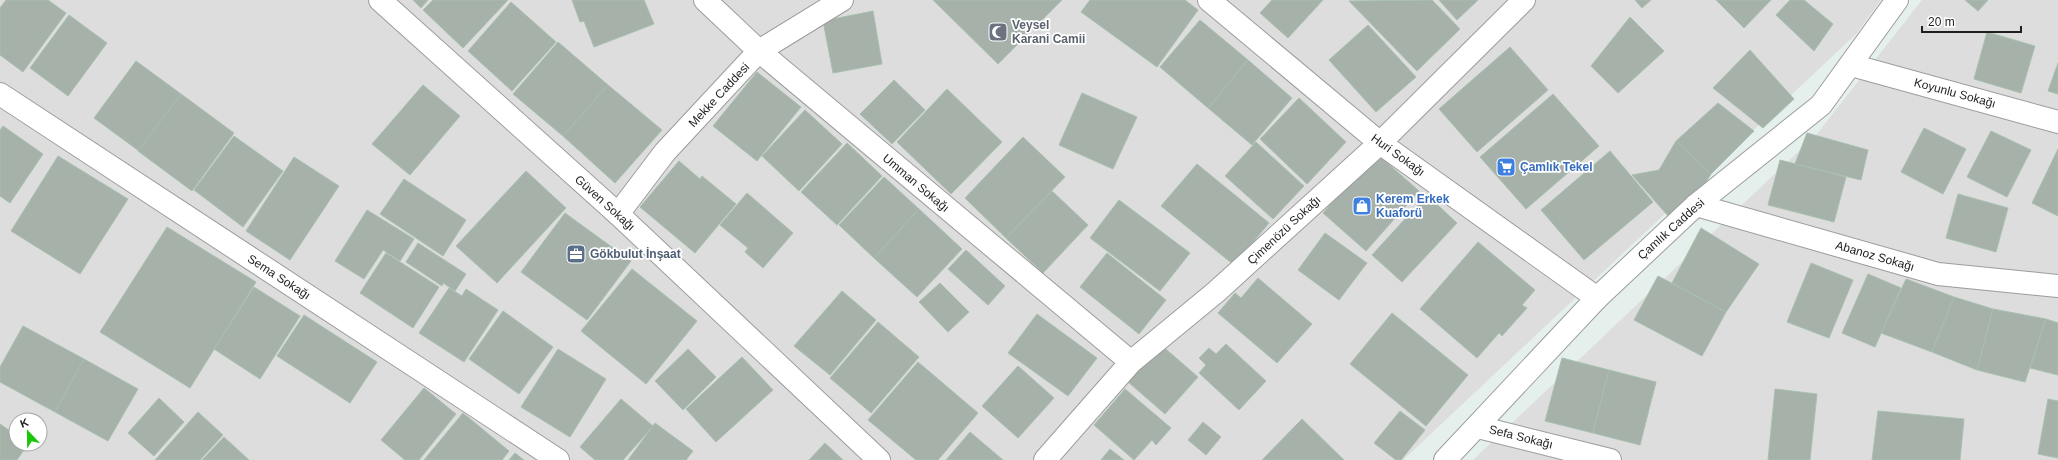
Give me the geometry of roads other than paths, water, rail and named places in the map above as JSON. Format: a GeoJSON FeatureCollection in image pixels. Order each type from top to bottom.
{"type":"FeatureCollection","features":[{"type":"Feature","properties":{"kind":"street","name":"Güven Sokağı"},"geometry":{"type":"LineString","coordinates":[[380,0],[618,214],[879,460]]}},
{"type":"Feature","properties":{"kind":"street","name":"Umman Sokağı"},"geometry":{"type":"LineString","coordinates":[[705,0],[759,51],[1131,362]]}},
{"type":"Feature","properties":{"kind":"street","name":"Mekke Caddesi"},"geometry":{"type":"LineString","coordinates":[[618,214],[665,152],[759,51],[842,0]]}},
{"type":"Feature","properties":{"kind":"street","name":"Huri Sokağı"},"geometry":{"type":"LineString","coordinates":[[1209,0],[1380,143],[1597,298]]}},
{"type":"Feature","properties":{"kind":"street","name":"Çimenözü Sokağı"},"geometry":{"type":"LineString","coordinates":[[1045,460],[1131,362],[1216,292],[1380,143],[1524,0]]}},
{"type":"Feature","properties":{"kind":"street","name":"Çamlık Caddesi"},"geometry":{"type":"LineString","coordinates":[[1444,460],[1478,427],[1597,298],[1696,205],[1821,105],[1852,65],[1898,0]]}},
{"type":"Feature","properties":{"kind":"street","name":"Koyunlu Sokağı"},"geometry":{"type":"LineString","coordinates":[[1852,65],[2058,122]]}},
{"type":"Feature","properties":{"kind":"street","name":"Sema Sokağı"},"geometry":{"type":"LineString","coordinates":[[0,94],[558,460]]}},
{"type":"Feature","properties":{"kind":"street","name":"Abanoz Sokağı"},"geometry":{"type":"LineString","coordinates":[[1696,205],[1938,274],[2058,286]]}},
{"type":"Feature","properties":{"kind":"street","name":"Sefa Sokağı"},"geometry":{"type":"LineString","coordinates":[[1478,427],[1610,460]]}},
{"type":"Feature","properties":{"kind":"place","name":"Veysel Karani Camii"},"geometry":{"type":"Point","coordinates":[998,32]}},
{"type":"Feature","properties":{"kind":"place","name":"Çamlık Tekel"},"geometry":{"type":"Point","coordinates":[1506,167]}},
{"type":"Feature","properties":{"kind":"place","name":"Kerem Erkek Kuaforü"},"geometry":{"type":"Point","coordinates":[1362,206]}},
{"type":"Feature","properties":{"kind":"place","name":"Gökbulut İnşaat"},"geometry":{"type":"Point","coordinates":[576,254]}}]}
